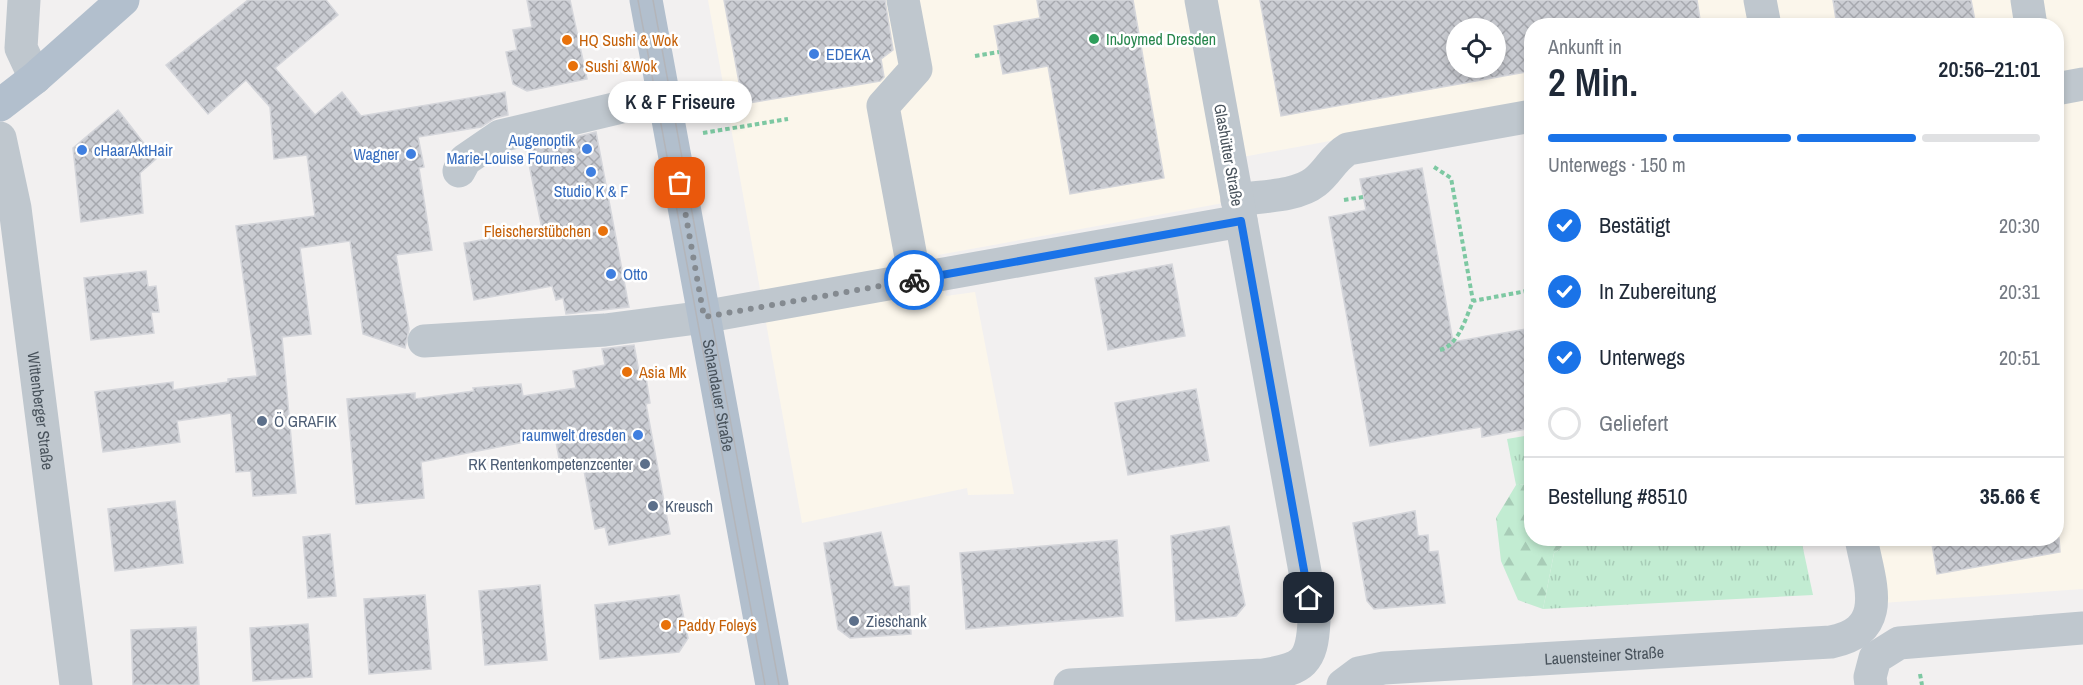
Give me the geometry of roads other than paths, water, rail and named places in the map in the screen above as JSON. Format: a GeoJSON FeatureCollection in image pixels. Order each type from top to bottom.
{"type":"FeatureCollection","features":[{"type":"Feature","properties":{"kind":"main road"},"geometry":{"type":"LineString","coordinates":[[0,105],[35,78],[123,0]]}},
{"type":"Feature","properties":{"kind":"main road","name":"Schandauer Straße"},"geometry":{"type":"LineString","coordinates":[[646,0],[772,685]]}},
{"type":"Feature","properties":{"kind":"street"},"geometry":{"type":"LineString","coordinates":[[24,0],[21,48],[35,78]]}},
{"type":"Feature","properties":{"kind":"street"},"geometry":{"type":"LineString","coordinates":[[903,0],[916,69],[884,106],[915,279]]}},
{"type":"Feature","properties":{"kind":"street","name":"Glashütter Straße"},"geometry":{"type":"LineString","coordinates":[[1070,685],[1263,675],[1290,671],[1304,662],[1312,648],[1314,621],[1201,0]]}},
{"type":"Feature","properties":{"kind":"street"},"geometry":{"type":"LineString","coordinates":[[1760,0],[1763,18]]}},
{"type":"Feature","properties":{"kind":"street"},"geometry":{"type":"LineString","coordinates":[[2027,0],[2030,18]]}},
{"type":"Feature","properties":{"kind":"street"},"geometry":{"type":"LineString","coordinates":[[2064,88],[2083,84]]}},
{"type":"Feature","properties":{"kind":"street"},"geometry":{"type":"LineString","coordinates":[[459,171],[465,160],[500,136],[664,97]]}},
{"type":"Feature","properties":{"kind":"street"},"geometry":{"type":"LineString","coordinates":[[424,341],[605,330],[704,317],[915,279],[1239,211],[1315,182],[1335,157],[1348,149],[1524,117]]}},
{"type":"Feature","properties":{"kind":"street","name":"Wittenberger Straße"},"geometry":{"type":"LineString","coordinates":[[0,138],[15,208],[76,685]]}},
{"type":"Feature","properties":{"kind":"street","name":"Lauensteiner Straße"},"geometry":{"type":"LineString","coordinates":[[1342,685],[1359,673],[1384,668],[1831,642],[1850,638],[1865,625],[1871,612],[1871,594],[1862,546]]}},
{"type":"Feature","properties":{"kind":"street"},"geometry":{"type":"LineString","coordinates":[[1871,685],[1870,677],[1875,658],[1888,648],[1914,640],[2083,628]]}},
{"type":"Feature","properties":{"kind":"tram line"},"geometry":{"type":"LineString","coordinates":[[638,0],[765,685]]}},
{"type":"Feature","properties":{"kind":"tram line"},"geometry":{"type":"LineString","coordinates":[[653,0],[779,685]]}},
{"type":"Feature","properties":{"kind":"place","name":"InJoymed Dresden"},"geometry":{"type":"Point","coordinates":[1094,39]}},
{"type":"Feature","properties":{"kind":"place","name":"HQ Sushi & Wok"},"geometry":{"type":"Point","coordinates":[567,40]}},
{"type":"Feature","properties":{"kind":"place","name":"EDEKA"},"geometry":{"type":"Point","coordinates":[814,54]}},
{"type":"Feature","properties":{"kind":"place","name":"Sushi &Wok"},"geometry":{"type":"Point","coordinates":[573,66]}},
{"type":"Feature","properties":{"kind":"place","name":"Augenoptik Marie-Louise Fournes"},"geometry":{"type":"Point","coordinates":[587,149]}},
{"type":"Feature","properties":{"kind":"place","name":"cHaarAktHair"},"geometry":{"type":"Point","coordinates":[82,150]}},
{"type":"Feature","properties":{"kind":"place","name":"Wagner"},"geometry":{"type":"Point","coordinates":[411,154]}},
{"type":"Feature","properties":{"kind":"place","name":"Studio K & F"},"geometry":{"type":"Point","coordinates":[591,172]}},
{"type":"Feature","properties":{"kind":"place","name":"K & F Friseure"},"geometry":{"type":"Point","coordinates":[680,183]}},
{"type":"Feature","properties":{"kind":"place","name":"Fleischerstübchen"},"geometry":{"type":"Point","coordinates":[603,231]}},
{"type":"Feature","properties":{"kind":"place","name":"Otto"},"geometry":{"type":"Point","coordinates":[611,274]}},
{"type":"Feature","properties":{"kind":"place","name":"Asia Mk"},"geometry":{"type":"Point","coordinates":[627,372]}},
{"type":"Feature","properties":{"kind":"place","name":"Ö GRAFIK"},"geometry":{"type":"Point","coordinates":[262,421]}},
{"type":"Feature","properties":{"kind":"place","name":"raumwelt dresden"},"geometry":{"type":"Point","coordinates":[638,435]}},
{"type":"Feature","properties":{"kind":"place","name":"RK Rentenkompetenzcenter"},"geometry":{"type":"Point","coordinates":[645,464]}},
{"type":"Feature","properties":{"kind":"place","name":"Kreusch"},"geometry":{"type":"Point","coordinates":[653,506]}},
{"type":"Feature","properties":{"kind":"place","name":"Zieschank"},"geometry":{"type":"Point","coordinates":[854,621]}},
{"type":"Feature","properties":{"kind":"place","name":"Paddy Foley´s"},"geometry":{"type":"Point","coordinates":[666,625]}}]}
